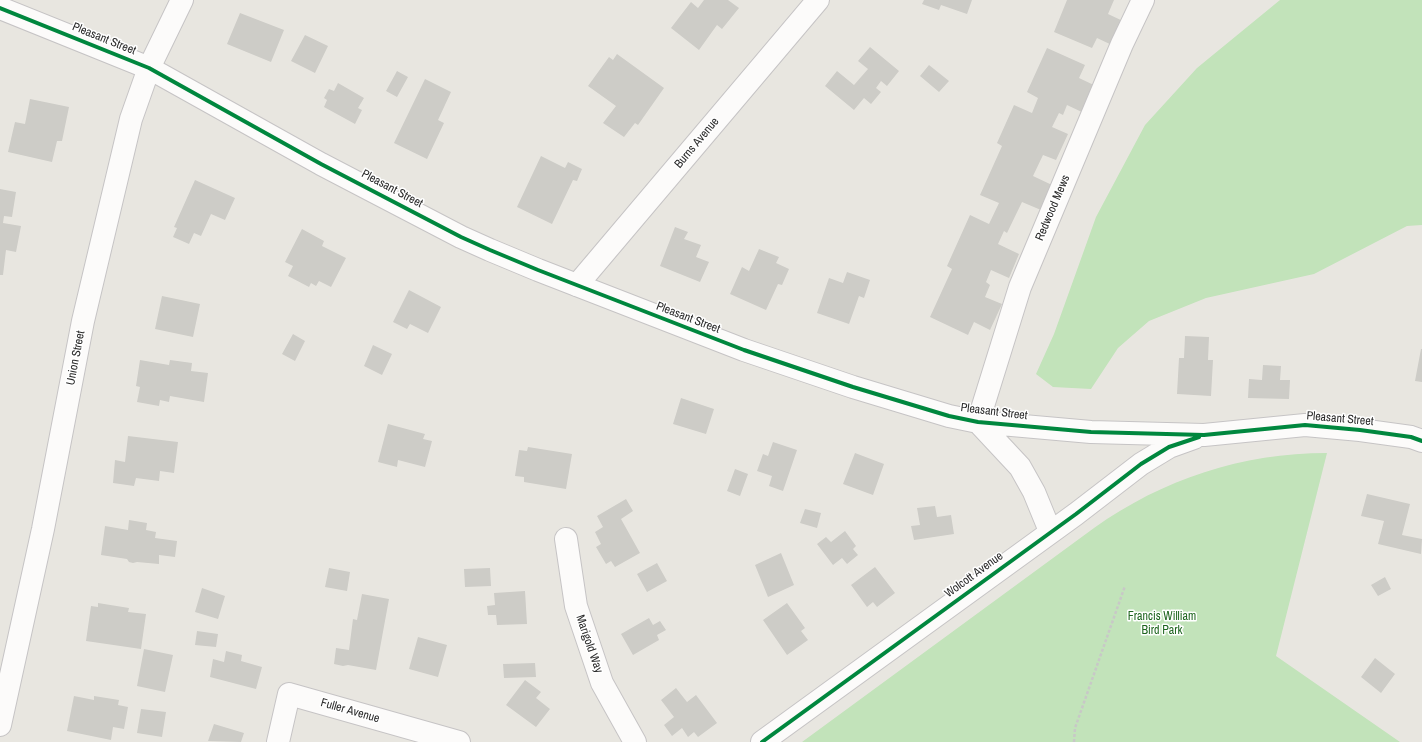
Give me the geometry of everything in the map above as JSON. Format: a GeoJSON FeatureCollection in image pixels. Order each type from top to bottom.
{"type":"FeatureCollection","features":[{"type":"Feature","properties":{"kind":"street","name":"Union Street"},"geometry":{"type":"LineString","coordinates":[[0,725],[43,529],[83,321],[131,119],[149,68],[182,0]]}},
{"type":"Feature","properties":{"kind":"street","name":"Burns Avenue"},"geometry":{"type":"LineString","coordinates":[[577,285],[818,0]]}},
{"type":"Feature","properties":{"kind":"street","name":"Redwood Mews"},"geometry":{"type":"LineString","coordinates":[[978,422],[1020,287],[1122,44],[1143,0]]}},
{"type":"Feature","properties":{"kind":"street","name":"Pleasant Street"},"geometry":{"type":"LineString","coordinates":[[0,8],[149,68],[321,164],[461,237],[577,285],[744,350],[846,385],[949,416],[978,422],[1091,432],[1204,435],[1305,424],[1411,437],[1422,441]]}},
{"type":"Feature","properties":{"kind":"street","name":"Pleasant Street"},"geometry":{"type":"LineString","coordinates":[[978,422],[1020,467],[1034,492],[1050,531]]}},
{"type":"Feature","properties":{"kind":"street","name":"Wolcott Avenue"},"geometry":{"type":"LineString","coordinates":[[762,742],[1050,531],[1076,514],[1141,464],[1169,447],[1204,435]]}},
{"type":"Feature","properties":{"kind":"street","name":"Marigold Way"},"geometry":{"type":"LineString","coordinates":[[566,538],[576,606],[599,676],[635,742]]}},
{"type":"Feature","properties":{"kind":"street","name":"Fuller Avenue"},"geometry":{"type":"LineString","coordinates":[[278,742],[289,694],[458,742]]}},
{"type":"Feature","properties":{"kind":"path"},"geometry":{"type":"LineString","coordinates":[[1074,742],[1076,728],[1125,586]]}},
{"type":"Feature","properties":{"kind":"green space"},"geometry":{"type":"Polygon","coordinates":[[[1280,0],[1422,0],[1422,225],[1407,226],[1314,274],[1206,298],[1149,321],[1118,348],[1091,389],[1053,387],[1036,374],[1054,334],[1096,217],[1145,125],[1197,68],[1280,0]]]}},
{"type":"Feature","properties":{"kind":"green space","name":"Francis William Bird Park"},"geometry":{"type":"Polygon","coordinates":[[[1327,453],[1276,656],[1400,742],[802,742],[1094,528],[1120,511],[1176,483],[1204,472],[1264,458],[1295,454],[1327,453]]]}},
{"type":"Feature","properties":{"kind":"building"},"geometry":{"type":"Polygon","coordinates":[[[704,0],[728,0],[739,8],[722,29],[717,25],[699,50],[671,28],[691,2],[698,8],[704,0]]]}},
{"type":"Feature","properties":{"kind":"building"},"geometry":{"type":"Polygon","coordinates":[[[924,0],[972,0],[967,14],[941,5],[939,10],[922,4],[924,0]]]}},
{"type":"Feature","properties":{"kind":"building"},"geometry":{"type":"Polygon","coordinates":[[[1067,0],[1114,0],[1108,14],[1125,22],[1114,46],[1097,38],[1092,48],[1054,32],[1067,0]]]}},
{"type":"Feature","properties":{"kind":"building"},"geometry":{"type":"Polygon","coordinates":[[[240,13],[284,30],[271,62],[227,44],[240,13]]]}},
{"type":"Feature","properties":{"kind":"building"},"geometry":{"type":"Polygon","coordinates":[[[305,35],[328,46],[315,73],[291,61],[305,35]]]}},
{"type":"Feature","properties":{"kind":"building"},"geometry":{"type":"Polygon","coordinates":[[[870,47],[899,71],[887,86],[881,81],[876,88],[881,92],[871,104],[864,98],[854,110],[825,86],[837,71],[854,85],[868,69],[858,61],[870,47]]]}},
{"type":"Feature","properties":{"kind":"building"},"geometry":{"type":"Polygon","coordinates":[[[1047,48],[1085,65],[1079,78],[1098,87],[1086,114],[1067,105],[1063,115],[1059,113],[1052,127],[1068,134],[1056,160],[1043,155],[1033,176],[1052,185],[1041,210],[1022,202],[1007,233],[1004,231],[998,244],[1019,254],[1009,278],[991,270],[986,282],[990,285],[985,297],[1002,304],[990,330],[974,322],[968,335],[930,317],[952,269],[947,266],[970,215],[989,224],[999,203],[980,195],[1002,146],[997,143],[1014,105],[1032,113],[1038,98],[1027,92],[1047,48]]]}},
{"type":"Feature","properties":{"kind":"building"},"geometry":{"type":"Polygon","coordinates":[[[617,54],[664,88],[638,125],[635,123],[624,137],[603,123],[616,106],[588,86],[609,57],[613,60],[617,54]]]}},
{"type":"Feature","properties":{"kind":"building"},"geometry":{"type":"Polygon","coordinates":[[[929,65],[949,81],[939,92],[920,76],[929,65]]]}},
{"type":"Feature","properties":{"kind":"building"},"geometry":{"type":"Polygon","coordinates":[[[397,71],[408,77],[397,97],[386,91],[397,71]]]}},
{"type":"Feature","properties":{"kind":"building"},"geometry":{"type":"Polygon","coordinates":[[[425,79],[451,92],[438,120],[444,123],[427,159],[394,143],[425,79]]]}},
{"type":"Feature","properties":{"kind":"building"},"geometry":{"type":"Polygon","coordinates":[[[338,83],[364,98],[358,108],[362,110],[355,124],[324,107],[327,100],[324,98],[329,89],[334,91],[338,83]]]}},
{"type":"Feature","properties":{"kind":"building"},"geometry":{"type":"Polygon","coordinates":[[[30,99],[69,107],[62,141],[57,141],[52,162],[8,152],[15,122],[25,124],[30,99]]]}},
{"type":"Feature","properties":{"kind":"building"},"geometry":{"type":"Polygon","coordinates":[[[541,156],[565,168],[568,162],[582,169],[577,181],[573,180],[552,224],[517,207],[541,156]]]}},
{"type":"Feature","properties":{"kind":"building"},"geometry":{"type":"Polygon","coordinates":[[[195,180],[235,198],[225,220],[211,214],[201,236],[194,233],[189,244],[173,237],[177,228],[174,227],[195,180]]]}},
{"type":"Feature","properties":{"kind":"building"},"geometry":{"type":"Polygon","coordinates":[[[0,189],[16,192],[12,217],[4,216],[3,223],[21,226],[16,252],[6,250],[3,275],[0,275],[0,189]]]}},
{"type":"Feature","properties":{"kind":"building"},"geometry":{"type":"Polygon","coordinates":[[[675,227],[688,232],[684,239],[701,245],[696,257],[709,262],[700,282],[660,266],[675,227]]]}},
{"type":"Feature","properties":{"kind":"building"},"geometry":{"type":"Polygon","coordinates":[[[302,229],[324,241],[322,246],[346,258],[331,287],[319,281],[316,286],[311,283],[309,287],[288,276],[293,266],[285,262],[302,229]]]}},
{"type":"Feature","properties":{"kind":"building"},"geometry":{"type":"Polygon","coordinates":[[[759,249],[779,257],[776,263],[789,269],[782,285],[778,284],[766,310],[730,294],[742,267],[749,271],[759,249]]]}},
{"type":"Feature","properties":{"kind":"building"},"geometry":{"type":"Polygon","coordinates":[[[847,272],[870,280],[864,298],[859,296],[849,324],[817,313],[829,278],[843,283],[847,272]]]}},
{"type":"Feature","properties":{"kind":"building"},"geometry":{"type":"Polygon","coordinates":[[[409,290],[441,307],[428,333],[410,324],[407,329],[393,322],[409,290]]]}},
{"type":"Feature","properties":{"kind":"building"},"geometry":{"type":"Polygon","coordinates":[[[162,296],[200,304],[193,337],[155,329],[162,296]]]}},
{"type":"Feature","properties":{"kind":"building"},"geometry":{"type":"Polygon","coordinates":[[[293,334],[305,341],[295,361],[282,354],[293,334]]]}},
{"type":"Feature","properties":{"kind":"building"},"geometry":{"type":"Polygon","coordinates":[[[1185,336],[1209,337],[1208,360],[1213,360],[1211,396],[1177,394],[1179,358],[1184,358],[1185,336]]]}},
{"type":"Feature","properties":{"kind":"building"},"geometry":{"type":"Polygon","coordinates":[[[373,345],[392,354],[382,375],[364,366],[373,345]]]}},
{"type":"Feature","properties":{"kind":"building"},"geometry":{"type":"Polygon","coordinates":[[[1422,349],[1422,382],[1415,381],[1422,349]]]}},
{"type":"Feature","properties":{"kind":"building"},"geometry":{"type":"Polygon","coordinates":[[[140,360],[169,365],[170,360],[192,363],[191,371],[208,373],[204,402],[170,396],[169,402],[160,400],[159,406],[137,402],[140,387],[136,386],[140,360]]]}},
{"type":"Feature","properties":{"kind":"building"},"geometry":{"type":"Polygon","coordinates":[[[1263,365],[1281,366],[1280,380],[1290,380],[1289,399],[1248,398],[1249,379],[1262,380],[1263,365]]]}},
{"type":"Feature","properties":{"kind":"building"},"geometry":{"type":"Polygon","coordinates":[[[681,398],[714,409],[706,434],[673,424],[681,398]]]}},
{"type":"Feature","properties":{"kind":"building"},"geometry":{"type":"Polygon","coordinates":[[[388,424],[425,434],[423,439],[432,441],[425,467],[398,460],[397,467],[378,462],[388,424]]]}},
{"type":"Feature","properties":{"kind":"building"},"geometry":{"type":"Polygon","coordinates":[[[128,436],[178,442],[174,473],[160,471],[159,481],[136,478],[134,486],[113,483],[115,460],[125,462],[128,436]]]}},
{"type":"Feature","properties":{"kind":"building"},"geometry":{"type":"Polygon","coordinates":[[[773,442],[797,450],[783,491],[769,486],[772,476],[757,471],[763,454],[768,456],[773,442]]]}},
{"type":"Feature","properties":{"kind":"building"},"geometry":{"type":"Polygon","coordinates":[[[528,447],[572,454],[566,489],[524,482],[524,477],[515,476],[519,450],[527,451],[528,447]]]}},
{"type":"Feature","properties":{"kind":"building"},"geometry":{"type":"Polygon","coordinates":[[[855,453],[884,464],[873,495],[843,484],[855,453]]]}},
{"type":"Feature","properties":{"kind":"building"},"geometry":{"type":"Polygon","coordinates":[[[735,469],[748,474],[740,496],[727,491],[735,469]]]}},
{"type":"Feature","properties":{"kind":"building"},"geometry":{"type":"Polygon","coordinates":[[[1367,494],[1410,504],[1402,535],[1422,539],[1421,554],[1378,544],[1384,521],[1361,516],[1367,494]]]}},
{"type":"Feature","properties":{"kind":"building"},"geometry":{"type":"Polygon","coordinates":[[[626,499],[633,511],[621,519],[640,553],[615,567],[611,561],[606,564],[596,547],[601,544],[595,532],[603,527],[597,516],[626,499]]]}},
{"type":"Feature","properties":{"kind":"building"},"geometry":{"type":"Polygon","coordinates":[[[935,506],[937,517],[951,515],[954,534],[914,540],[911,526],[920,525],[917,508],[935,506]]]}},
{"type":"Feature","properties":{"kind":"building"},"geometry":{"type":"Polygon","coordinates":[[[805,509],[821,513],[817,528],[800,523],[805,509]]]}},
{"type":"Feature","properties":{"kind":"building"},"geometry":{"type":"Polygon","coordinates":[[[129,520],[147,523],[146,530],[156,532],[155,538],[177,541],[175,557],[159,555],[159,564],[133,563],[129,562],[127,559],[101,555],[105,526],[128,530],[129,520]]]}},
{"type":"Feature","properties":{"kind":"building"},"geometry":{"type":"Polygon","coordinates":[[[845,531],[856,546],[853,549],[858,555],[847,564],[842,558],[833,565],[817,544],[826,537],[831,542],[845,531]]]}},
{"type":"Feature","properties":{"kind":"building"},"geometry":{"type":"Polygon","coordinates":[[[781,553],[794,585],[768,597],[755,565],[781,553]]]}},
{"type":"Feature","properties":{"kind":"building"},"geometry":{"type":"Polygon","coordinates":[[[657,563],[667,581],[647,592],[637,574],[657,563]]]}},
{"type":"Feature","properties":{"kind":"building"},"geometry":{"type":"Polygon","coordinates":[[[875,567],[895,593],[877,607],[873,602],[867,607],[851,585],[875,567]]]}},
{"type":"Feature","properties":{"kind":"building"},"geometry":{"type":"Polygon","coordinates":[[[329,568],[350,572],[347,591],[325,587],[329,568]]]}},
{"type":"Feature","properties":{"kind":"building"},"geometry":{"type":"Polygon","coordinates":[[[490,568],[491,586],[465,587],[464,569],[490,568]]]}},
{"type":"Feature","properties":{"kind":"building"},"geometry":{"type":"Polygon","coordinates":[[[1385,577],[1391,589],[1378,596],[1371,585],[1385,577]]]}},
{"type":"Feature","properties":{"kind":"building"},"geometry":{"type":"Polygon","coordinates":[[[202,588],[225,596],[218,619],[195,612],[202,588]]]}},
{"type":"Feature","properties":{"kind":"building"},"geometry":{"type":"Polygon","coordinates":[[[525,591],[527,624],[497,625],[496,615],[488,615],[487,606],[495,605],[494,593],[525,591]]]}},
{"type":"Feature","properties":{"kind":"building"},"geometry":{"type":"Polygon","coordinates":[[[362,594],[389,599],[376,670],[334,664],[336,648],[349,650],[353,619],[357,620],[362,594]]]}},
{"type":"Feature","properties":{"kind":"building"},"geometry":{"type":"Polygon","coordinates":[[[98,603],[129,608],[128,612],[146,614],[141,649],[86,641],[91,606],[98,607],[98,603]]]}},
{"type":"Feature","properties":{"kind":"building"},"geometry":{"type":"Polygon","coordinates":[[[787,603],[805,628],[801,631],[808,640],[787,655],[763,620],[787,603]]]}},
{"type":"Feature","properties":{"kind":"building"},"geometry":{"type":"Polygon","coordinates":[[[649,618],[653,625],[660,621],[666,630],[657,635],[659,640],[633,655],[621,634],[649,618]]]}},
{"type":"Feature","properties":{"kind":"building"},"geometry":{"type":"Polygon","coordinates":[[[197,631],[218,634],[216,647],[195,645],[197,631]]]}},
{"type":"Feature","properties":{"kind":"building"},"geometry":{"type":"Polygon","coordinates":[[[418,637],[447,645],[438,677],[409,669],[418,637]]]}},
{"type":"Feature","properties":{"kind":"building"},"geometry":{"type":"Polygon","coordinates":[[[144,649],[173,655],[165,692],[137,686],[144,649]]]}},
{"type":"Feature","properties":{"kind":"building"},"geometry":{"type":"Polygon","coordinates":[[[226,651],[242,655],[241,661],[262,667],[256,689],[210,677],[213,659],[224,662],[226,651]]]}},
{"type":"Feature","properties":{"kind":"building"},"geometry":{"type":"Polygon","coordinates":[[[1375,658],[1395,674],[1381,693],[1361,677],[1375,658]]]}},
{"type":"Feature","properties":{"kind":"building"},"geometry":{"type":"Polygon","coordinates":[[[535,663],[536,677],[504,678],[503,664],[535,663]]]}},
{"type":"Feature","properties":{"kind":"building"},"geometry":{"type":"Polygon","coordinates":[[[525,680],[541,692],[536,698],[550,709],[536,727],[506,705],[525,680]]]}},
{"type":"Feature","properties":{"kind":"building"},"geometry":{"type":"Polygon","coordinates":[[[676,688],[687,702],[696,695],[717,723],[698,737],[694,732],[688,737],[682,728],[672,736],[664,725],[674,717],[661,700],[676,688]]]}},
{"type":"Feature","properties":{"kind":"building"},"geometry":{"type":"Polygon","coordinates":[[[74,696],[94,700],[94,696],[119,700],[118,705],[128,707],[124,729],[113,727],[111,740],[67,731],[74,696]]]}},
{"type":"Feature","properties":{"kind":"building"},"geometry":{"type":"Polygon","coordinates":[[[141,709],[166,712],[162,737],[137,733],[141,709]]]}},
{"type":"Feature","properties":{"kind":"building"},"geometry":{"type":"Polygon","coordinates":[[[214,724],[244,733],[241,742],[208,741],[214,724]]]}},
{"type":"Feature","properties":{"kind":"cycle path"},"geometry":{"type":"LineString","coordinates":[[0,8],[149,68],[321,164],[461,237],[490,250],[744,350],[853,387],[949,416],[978,422],[1091,432],[1204,435],[1305,425],[1360,430],[1411,437],[1422,441]]}},
{"type":"Feature","properties":{"kind":"cycle path"},"geometry":{"type":"LineString","coordinates":[[762,742],[1076,514],[1141,464],[1169,447],[1199,437]]}}]}
